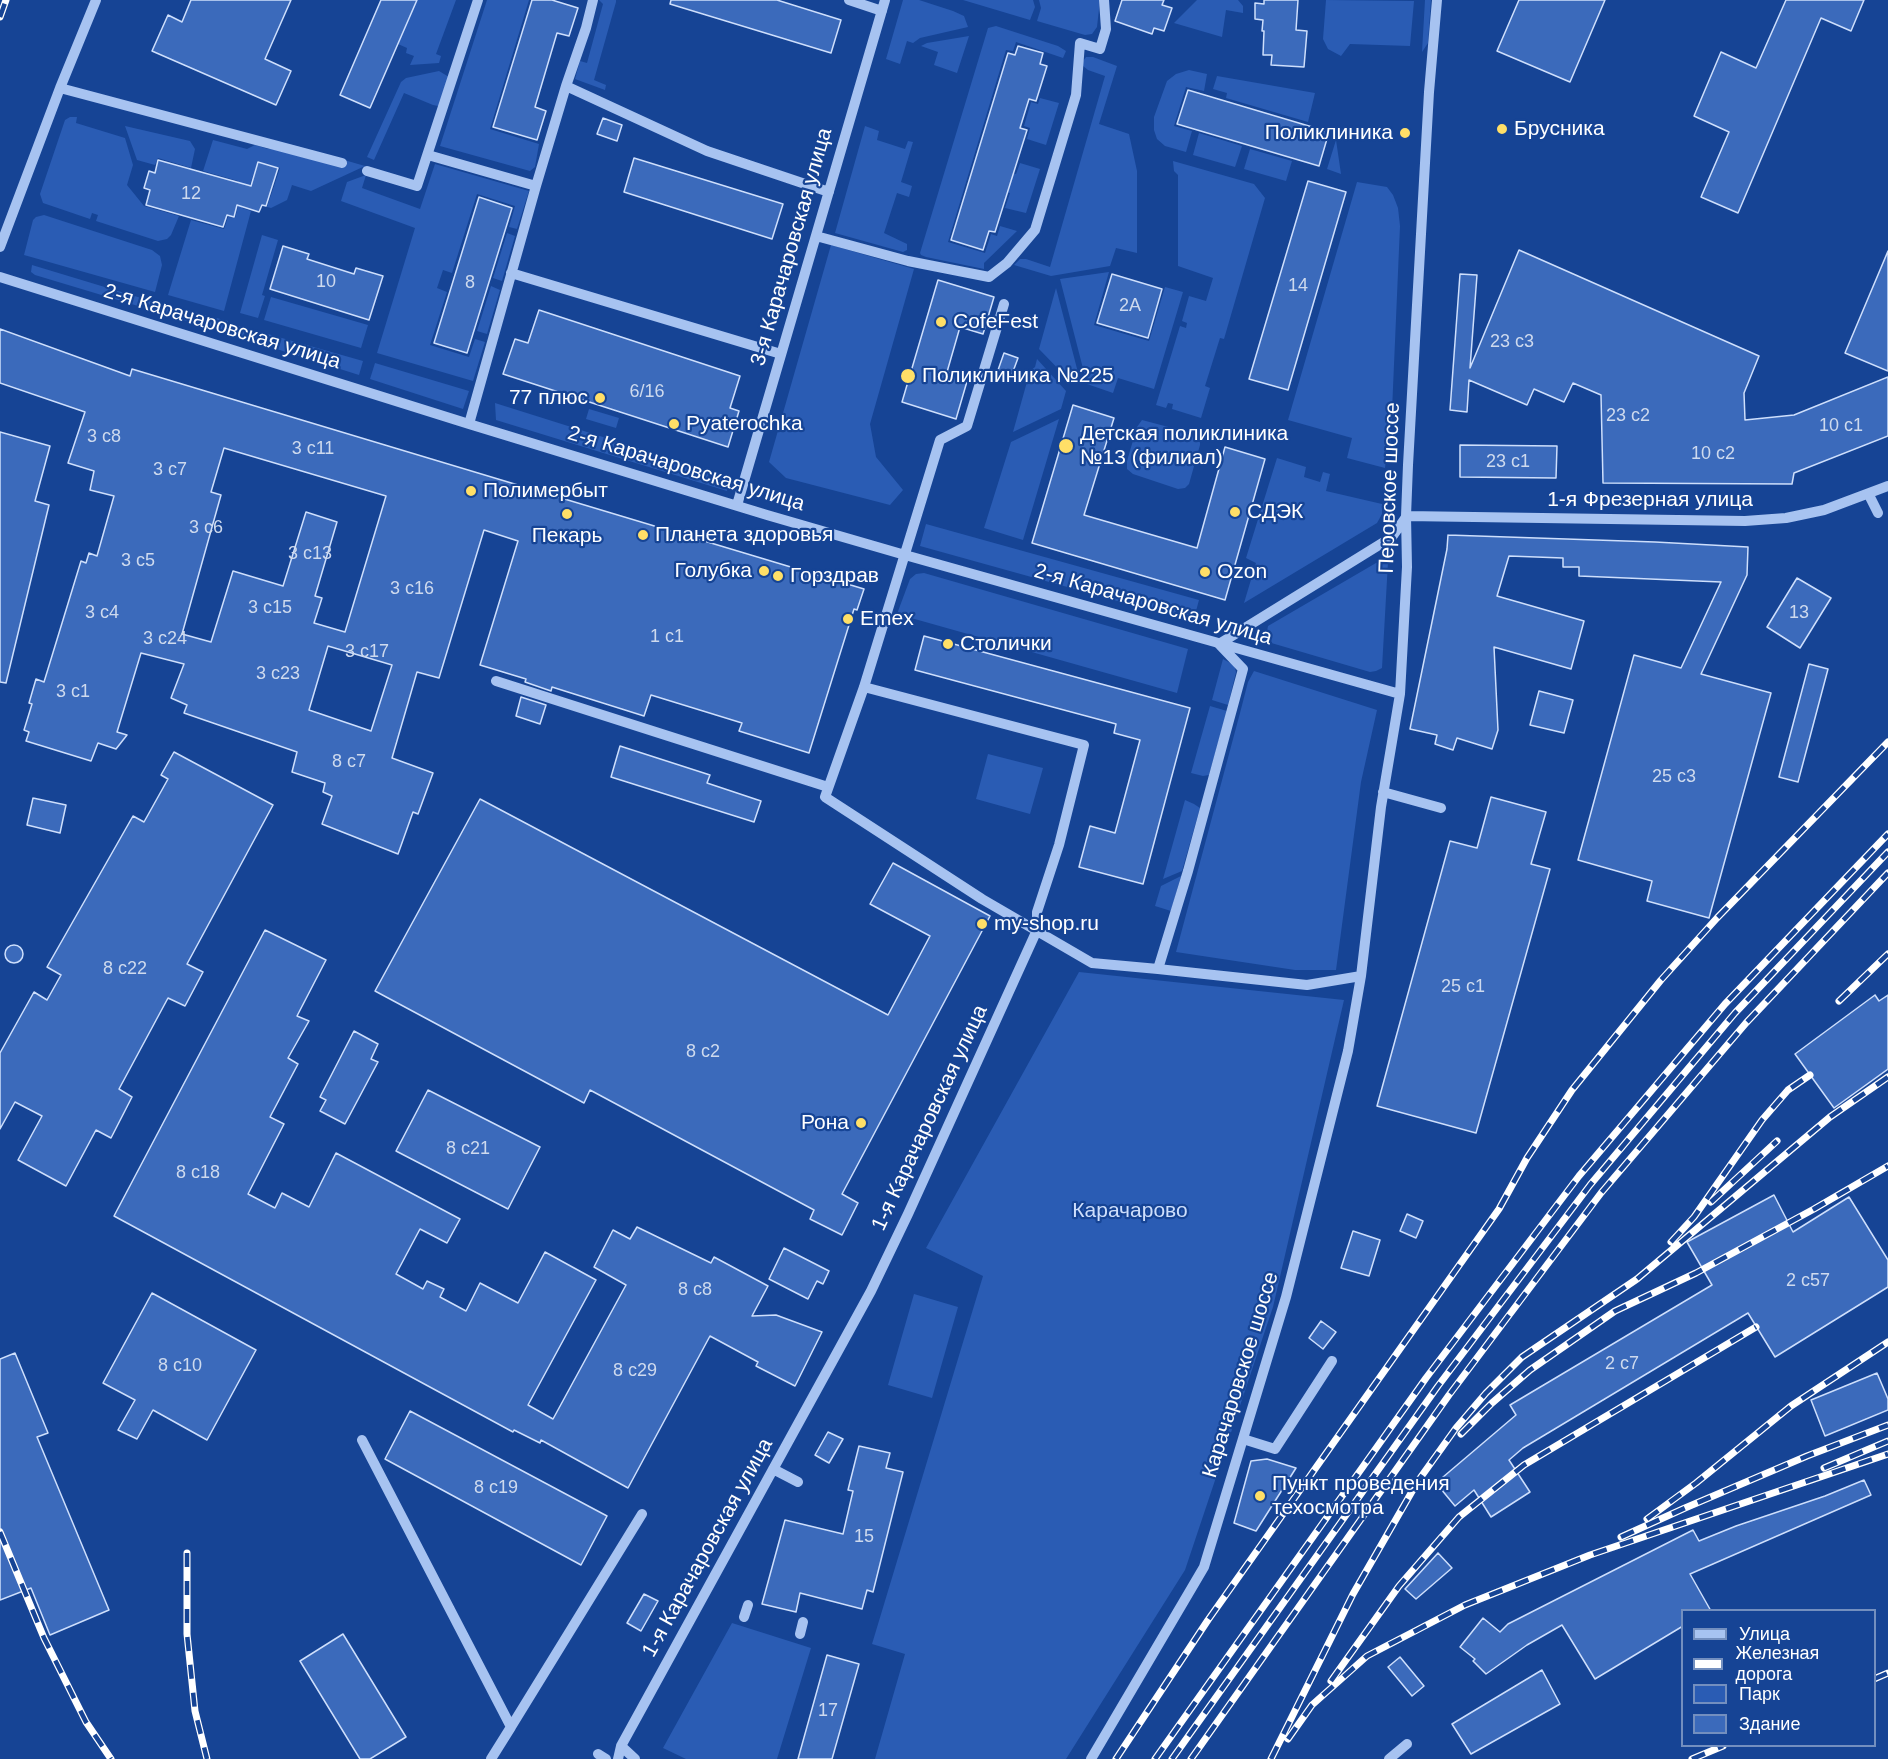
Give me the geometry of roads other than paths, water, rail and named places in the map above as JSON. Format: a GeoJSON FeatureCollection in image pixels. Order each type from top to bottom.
{"type":"FeatureCollection","features":[{"type":"Feature","properties":{"kind":"street"},"geometry":{"type":"LineString","coordinates":[[0,247],[96,0]]}},
{"type":"Feature","properties":{"kind":"street"},"geometry":{"type":"LineString","coordinates":[[367,171],[417,186],[478,0]]}},
{"type":"Feature","properties":{"kind":"street"},"geometry":{"type":"LineString","coordinates":[[469,424],[536,186],[593,0]]}},
{"type":"Feature","properties":{"kind":"street"},"geometry":{"type":"LineString","coordinates":[[849,0],[883,5]]}},
{"type":"Feature","properties":{"kind":"street"},"geometry":{"type":"LineString","coordinates":[[816,236],[908,261],[989,277],[1007,263],[1035,230],[1076,95],[1080,43],[1100,49],[1106,29],[1104,0]]}},
{"type":"Feature","properties":{"kind":"street","name":"Перовское шоссе"},"geometry":{"type":"LineString","coordinates":[[1361,976],[1383,792],[1400,694],[1407,567],[1406,516],[1437,0]]}},
{"type":"Feature","properties":{"kind":"street","name":"3-я Карачаровская улица"},"geometry":{"type":"LineString","coordinates":[[737,505],[883,5]]}},
{"type":"Feature","properties":{"kind":"street"},"geometry":{"type":"LineString","coordinates":[[566,86],[707,151],[829,192]]}},
{"type":"Feature","properties":{"kind":"street"},"geometry":{"type":"LineString","coordinates":[[60,88],[342,163]]}},
{"type":"Feature","properties":{"kind":"street"},"geometry":{"type":"LineString","coordinates":[[428,155],[536,186]]}},
{"type":"Feature","properties":{"kind":"street"},"geometry":{"type":"LineString","coordinates":[[0,272],[0,278]]}},
{"type":"Feature","properties":{"kind":"street"},"geometry":{"type":"LineString","coordinates":[[511,273],[782,354]]}},
{"type":"Feature","properties":{"kind":"street","name":"2-я Карачаровская улица"},"geometry":{"type":"LineString","coordinates":[[0,278],[469,424],[905,555],[1400,694]]}},
{"type":"Feature","properties":{"kind":"street"},"geometry":{"type":"LineString","coordinates":[[1004,304],[968,426],[940,440],[864,687],[825,797],[982,898],[1092,963],[1307,985],[1361,976]]}},
{"type":"Feature","properties":{"kind":"street","name":"1-я Фрезерная улица"},"geometry":{"type":"LineString","coordinates":[[1406,516],[1745,521],[1786,518],[1824,510],[1888,486]]}},
{"type":"Feature","properties":{"kind":"street"},"geometry":{"type":"LineString","coordinates":[[1869,495],[1878,513]]}},
{"type":"Feature","properties":{"kind":"street"},"geometry":{"type":"LineString","coordinates":[[1158,969],[1188,871],[1243,669],[1219,644],[1392,537],[1406,516]]}},
{"type":"Feature","properties":{"kind":"street"},"geometry":{"type":"LineString","coordinates":[[496,681],[828,787]]}},
{"type":"Feature","properties":{"kind":"street","name":"1-я Карачаровская улица"},"geometry":{"type":"LineString","coordinates":[[618,1759],[621,1746],[870,1291],[908,1214],[1037,930],[1037,912],[1059,845],[1084,746],[864,687]]}},
{"type":"Feature","properties":{"kind":"street"},"geometry":{"type":"LineString","coordinates":[[1383,792],[1441,808]]}},
{"type":"Feature","properties":{"kind":"street","name":"Карачаровское шоссе"},"geometry":{"type":"LineString","coordinates":[[1091,1759],[1204,1567],[1289,1286],[1348,1051],[1361,976]]}},
{"type":"Feature","properties":{"kind":"street"},"geometry":{"type":"LineString","coordinates":[[1243,1439],[1275,1449],[1332,1361]]}},
{"type":"Feature","properties":{"kind":"street"},"geometry":{"type":"LineString","coordinates":[[362,1440],[511,1727]]}},
{"type":"Feature","properties":{"kind":"street"},"geometry":{"type":"LineString","coordinates":[[773,1468],[798,1482]]}},
{"type":"Feature","properties":{"kind":"street"},"geometry":{"type":"LineString","coordinates":[[491,1759],[642,1514]]}},
{"type":"Feature","properties":{"kind":"street"},"geometry":{"type":"LineString","coordinates":[[744,1617],[748,1605]]}},
{"type":"Feature","properties":{"kind":"street"},"geometry":{"type":"LineString","coordinates":[[800,1634],[803,1622]]}},
{"type":"Feature","properties":{"kind":"street"},"geometry":{"type":"LineString","coordinates":[[1389,1759],[1407,1744]]}},
{"type":"Feature","properties":{"kind":"street"},"geometry":{"type":"LineString","coordinates":[[621,1746],[635,1759]]}},
{"type":"Feature","properties":{"kind":"railway"},"geometry":{"type":"LineString","coordinates":[[0,17],[6,0]]}},
{"type":"Feature","properties":{"kind":"railway"},"geometry":{"type":"LineString","coordinates":[[1116,1759],[1208,1620],[1499,1209],[1527,1158],[1572,1090],[1661,980],[1717,918],[1888,742]]}},
{"type":"Feature","properties":{"kind":"railway"},"geometry":{"type":"LineString","coordinates":[[1155,1759],[1426,1378],[1579,1176],[1725,1004],[1888,834]]}},
{"type":"Feature","properties":{"kind":"railway"},"geometry":{"type":"LineString","coordinates":[[1172,1759],[1438,1386],[1590,1185],[1735,1013],[1888,852]]}},
{"type":"Feature","properties":{"kind":"railway"},"geometry":{"type":"LineString","coordinates":[[1191,1759],[1449,1395],[1601,1193],[1746,1023],[1888,873]]}},
{"type":"Feature","properties":{"kind":"railway"},"geometry":{"type":"LineString","coordinates":[[1839,1001],[1888,954]]}},
{"type":"Feature","properties":{"kind":"railway"},"geometry":{"type":"LineString","coordinates":[[1671,1242],[1694,1217],[1762,1120],[1788,1090],[1810,1075]]}},
{"type":"Feature","properties":{"kind":"railway"},"geometry":{"type":"LineString","coordinates":[[1271,1759],[1353,1594],[1418,1481],[1456,1428],[1486,1393],[1522,1357],[1637,1279],[1830,1117],[1888,1077]]}},
{"type":"Feature","properties":{"kind":"railway"},"geometry":{"type":"LineString","coordinates":[[1711,1202],[1777,1141]]}},
{"type":"Feature","properties":{"kind":"railway"},"geometry":{"type":"LineString","coordinates":[[1461,1434],[1530,1370],[1615,1311],[1696,1273],[1888,1166]]}},
{"type":"Feature","properties":{"kind":"railway"},"geometry":{"type":"LineString","coordinates":[[1331,1681],[1399,1586],[1459,1517],[1524,1465],[1756,1327]]}},
{"type":"Feature","properties":{"kind":"railway"},"geometry":{"type":"LineString","coordinates":[[1647,1519],[1696,1483],[1791,1406],[1888,1342]]}},
{"type":"Feature","properties":{"kind":"railway"},"geometry":{"type":"LineString","coordinates":[[1621,1537],[1807,1456],[1888,1425]]}},
{"type":"Feature","properties":{"kind":"railway"},"geometry":{"type":"LineString","coordinates":[[1824,1468],[1888,1441]]}},
{"type":"Feature","properties":{"kind":"railway"},"geometry":{"type":"LineString","coordinates":[[1288,1739],[1312,1705],[1367,1656],[1465,1605],[1590,1555],[1888,1454]]}},
{"type":"Feature","properties":{"kind":"railway"},"geometry":{"type":"LineString","coordinates":[[0,1532],[44,1638],[86,1722],[111,1759]]}},
{"type":"Feature","properties":{"kind":"railway"},"geometry":{"type":"LineString","coordinates":[[187,1553],[187,1634],[195,1711],[207,1759]]}},
{"type":"Feature","properties":{"kind":"railway"},"geometry":{"type":"LineString","coordinates":[[1876,1678],[1888,1673]]}},
{"type":"Feature","properties":{"kind":"railway"},"geometry":{"type":"LineString","coordinates":[[1692,1759],[1721,1747]]}},
{"type":"Feature","properties":{"kind":"place","name":"Брусника"},"geometry":{"type":"Point","coordinates":[1502,129]}},
{"type":"Feature","properties":{"kind":"place","name":"Поликлиника"},"geometry":{"type":"Point","coordinates":[1405,133]}},
{"type":"Feature","properties":{"kind":"place","name":"CofeFest"},"geometry":{"type":"Point","coordinates":[941,322]}},
{"type":"Feature","properties":{"kind":"place","name":"Поликлиника №225"},"geometry":{"type":"Point","coordinates":[908,376]}},
{"type":"Feature","properties":{"kind":"place","name":"77 плюс"},"geometry":{"type":"Point","coordinates":[600,398]}},
{"type":"Feature","properties":{"kind":"place","name":"Pyaterochka"},"geometry":{"type":"Point","coordinates":[674,424]}},
{"type":"Feature","properties":{"kind":"place","name":"Детская поликлиника №13 (филиал)"},"geometry":{"type":"Point","coordinates":[1066,446]}},
{"type":"Feature","properties":{"kind":"place","name":"Полимербыт"},"geometry":{"type":"Point","coordinates":[471,491]}},
{"type":"Feature","properties":{"kind":"place","name":"СДЭК"},"geometry":{"type":"Point","coordinates":[1235,512]}},
{"type":"Feature","properties":{"kind":"place","name":"Пекарь"},"geometry":{"type":"Point","coordinates":[567,514]}},
{"type":"Feature","properties":{"kind":"place","name":"Планета здоровья"},"geometry":{"type":"Point","coordinates":[643,535]}},
{"type":"Feature","properties":{"kind":"place","name":"Голубка"},"geometry":{"type":"Point","coordinates":[764,571]}},
{"type":"Feature","properties":{"kind":"place","name":"Ozon"},"geometry":{"type":"Point","coordinates":[1205,572]}},
{"type":"Feature","properties":{"kind":"place","name":"Горздрав"},"geometry":{"type":"Point","coordinates":[778,576]}},
{"type":"Feature","properties":{"kind":"place","name":"Emex"},"geometry":{"type":"Point","coordinates":[848,619]}},
{"type":"Feature","properties":{"kind":"place","name":"Столички"},"geometry":{"type":"Point","coordinates":[948,644]}},
{"type":"Feature","properties":{"kind":"place","name":"my-shop.ru"},"geometry":{"type":"Point","coordinates":[982,924]}},
{"type":"Feature","properties":{"kind":"place","name":"Рона"},"geometry":{"type":"Point","coordinates":[861,1123]}},
{"type":"Feature","properties":{"kind":"place","name":"Пункт проведения техосмотра"},"geometry":{"type":"Point","coordinates":[1260,1496]}},
{"type":"Feature","properties":{"kind":"park label","name":"Карачарово"},"geometry":{"type":"Point","coordinates":[1130,1211]}}]}
